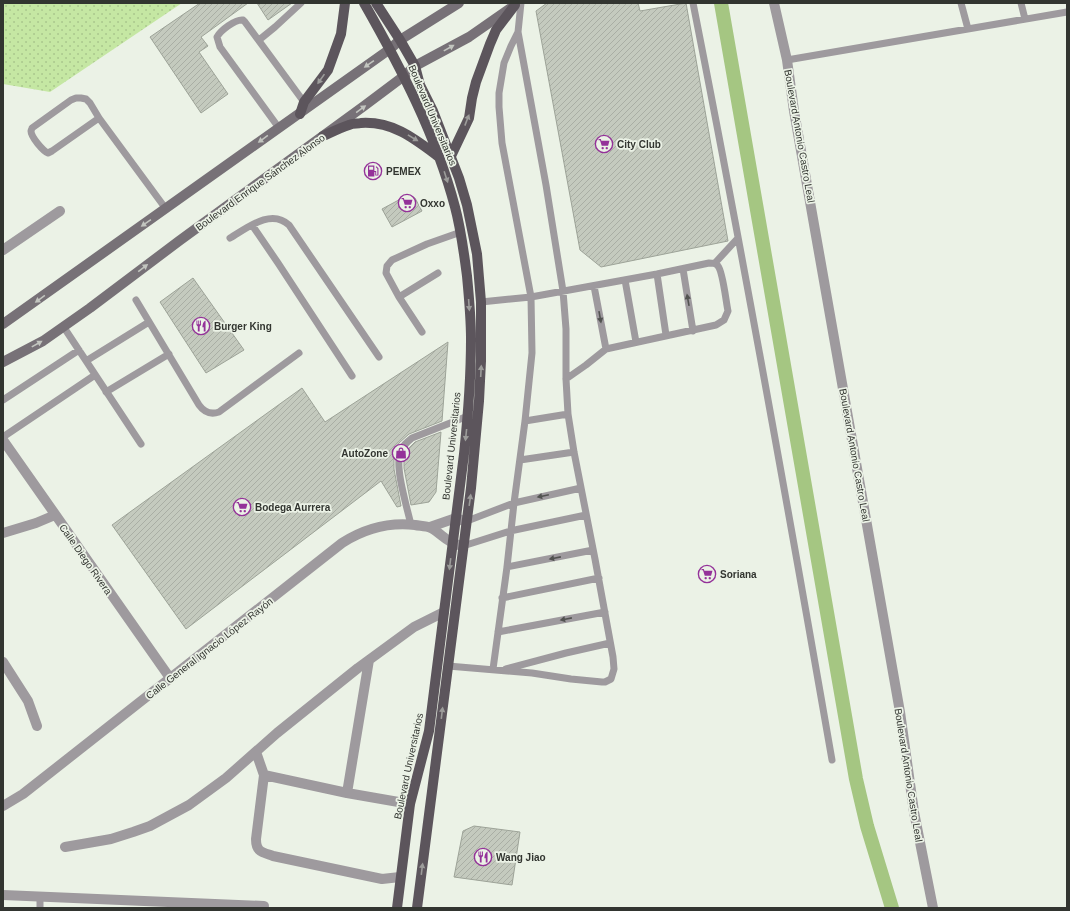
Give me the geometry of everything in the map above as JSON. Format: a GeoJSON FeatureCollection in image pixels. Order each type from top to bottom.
{"type":"FeatureCollection","features":[{"type":"Feature","properties":{"kind":"main road"},"geometry":{"type":"LineString","coordinates":[[300,114],[304,102],[328,70],[341,34],[345,3]]}},
{"type":"Feature","properties":{"kind":"main road","name":"Boulevard Universitarios"},"geometry":{"type":"LineString","coordinates":[[364,3],[404,76],[424,119],[440,158],[456,208],[467,274],[471,338],[468,416],[429,731],[410,804],[397,908]]}},
{"type":"Feature","properties":{"kind":"main road","name":"Boulevard Universitarios"},"geometry":{"type":"LineString","coordinates":[[376,3],[415,66],[420,85],[433,111],[459,178],[471,221],[477,254],[481,302],[481,361],[472,488],[463,546],[417,908]]}},
{"type":"Feature","properties":{"kind":"main road"},"geometry":{"type":"LineString","coordinates":[[3,324],[300,114],[390,49],[400,40],[459,3]]}},
{"type":"Feature","properties":{"kind":"main road"},"geometry":{"type":"LineString","coordinates":[[451,156],[469,118],[476,82],[496,30],[518,4]]}},
{"type":"Feature","properties":{"kind":"main road","name":"Boulevard Enrique Sánchez Alonso"},"geometry":{"type":"LineString","coordinates":[[3,362],[42,341],[63,326],[323,136],[404,76],[415,66],[469,37],[518,4]]}},
{"type":"Feature","properties":{"kind":"main road"},"geometry":{"type":"LineString","coordinates":[[323,136],[350,124],[380,124],[392,127],[415,139],[440,158]]}},
{"type":"Feature","properties":{"kind":"main road"},"geometry":{"type":"LineString","coordinates":[[429,731],[440,733]]}},
{"type":"Feature","properties":{"kind":"street","name":"Boulevard Antonio Castro Leal"},"geometry":{"type":"LineString","coordinates":[[774,3],[787,60],[794,111],[898,704],[914,812],[933,908]]}},
{"type":"Feature","properties":{"kind":"street"},"geometry":{"type":"LineString","coordinates":[[3,250],[60,211]]}},
{"type":"Feature","properties":{"kind":"street","name":"Calle Diego Rivera"},"geometry":{"type":"LineString","coordinates":[[3,439],[170,678]]}},
{"type":"Feature","properties":{"kind":"street"},"geometry":{"type":"LineString","coordinates":[[3,533],[36,523],[55,514]]}},
{"type":"Feature","properties":{"kind":"street"},"geometry":{"type":"LineString","coordinates":[[430,528],[456,518],[467,521]]}},
{"type":"Feature","properties":{"kind":"street","name":"Calle General Ignacio López Rayón"},"geometry":{"type":"LineString","coordinates":[[3,806],[23,794],[352,536],[385,526],[411,525],[430,528]]}},
{"type":"Feature","properties":{"kind":"street"},"geometry":{"type":"LineString","coordinates":[[430,528],[452,544],[463,546]]}},
{"type":"Feature","properties":{"kind":"street"},"geometry":{"type":"LineString","coordinates":[[66,846],[112,839],[150,826],[189,805],[226,778],[277,733],[369,660],[414,627],[444,612]]}},
{"type":"Feature","properties":{"kind":"street"},"geometry":{"type":"LineString","coordinates":[[347,793],[369,660]]}},
{"type":"Feature","properties":{"kind":"street"},"geometry":{"type":"LineString","coordinates":[[3,662],[28,701],[37,726]]}},
{"type":"Feature","properties":{"kind":"street"},"geometry":{"type":"LineString","coordinates":[[256,752],[264,775],[256,839],[256,845],[259,850],[273,856],[382,879],[400,877]]}},
{"type":"Feature","properties":{"kind":"street"},"geometry":{"type":"LineString","coordinates":[[264,775],[347,793],[410,804]]}},
{"type":"Feature","properties":{"kind":"street"},"geometry":{"type":"LineString","coordinates":[[3,894],[264,906]]}},
{"type":"Feature","properties":{"kind":"lane"},"geometry":{"type":"LineString","coordinates":[[259,40],[301,3]]}},
{"type":"Feature","properties":{"kind":"lane"},"geometry":{"type":"LineString","coordinates":[[693,3],[778,451],[832,760]]}},
{"type":"Feature","properties":{"kind":"lane"},"geometry":{"type":"LineString","coordinates":[[961,3],[968,29]]}},
{"type":"Feature","properties":{"kind":"lane"},"geometry":{"type":"LineString","coordinates":[[1022,3],[1025,19]]}},
{"type":"Feature","properties":{"kind":"lane"},"geometry":{"type":"LineString","coordinates":[[448,666],[532,673],[597,682],[605,682],[611,679],[614,669],[594,550],[586,515],[568,414],[564,291],[518,32],[518,4]]}},
{"type":"Feature","properties":{"kind":"lane"},"geometry":{"type":"LineString","coordinates":[[787,60],[1067,12]]}},
{"type":"Feature","properties":{"kind":"lane"},"geometry":{"type":"LineString","coordinates":[[279,128],[220,46],[217,38],[219,33],[237,20],[240,19],[246,22],[304,102]]}},
{"type":"Feature","properties":{"kind":"lane"},"geometry":{"type":"LineString","coordinates":[[497,670],[498,632],[507,567],[510,531],[526,421],[532,353],[532,297],[502,143],[499,107],[499,93],[504,63],[518,32]]}},
{"type":"Feature","properties":{"kind":"lane"},"geometry":{"type":"LineString","coordinates":[[99,118],[48,153],[44,152],[31,134],[32,128],[71,100],[76,98],[86,99],[166,209]]}},
{"type":"Feature","properties":{"kind":"lane"},"geometry":{"type":"LineString","coordinates":[[230,238],[265,219],[271,218],[285,221],[379,357]]}},
{"type":"Feature","properties":{"kind":"lane"},"geometry":{"type":"LineString","coordinates":[[252,225],[352,376]]}},
{"type":"Feature","properties":{"kind":"lane"},"geometry":{"type":"LineString","coordinates":[[422,332],[386,273],[387,266],[392,260],[427,244],[461,232]]}},
{"type":"Feature","properties":{"kind":"lane"},"geometry":{"type":"LineString","coordinates":[[715,264],[738,238]]}},
{"type":"Feature","properties":{"kind":"lane"},"geometry":{"type":"LineString","coordinates":[[481,302],[532,297],[709,263],[718,265],[721,272],[728,311],[724,320],[716,326],[606,349],[583,368],[566,379]]}},
{"type":"Feature","properties":{"kind":"lane"},"geometry":{"type":"LineString","coordinates":[[683,269],[693,331]]}},
{"type":"Feature","properties":{"kind":"lane"},"geometry":{"type":"LineString","coordinates":[[400,297],[438,273]]}},
{"type":"Feature","properties":{"kind":"lane"},"geometry":{"type":"LineString","coordinates":[[657,274],[666,336]]}},
{"type":"Feature","properties":{"kind":"lane"},"geometry":{"type":"LineString","coordinates":[[626,280],[636,342]]}},
{"type":"Feature","properties":{"kind":"lane"},"geometry":{"type":"LineString","coordinates":[[594,286],[606,349]]}},
{"type":"Feature","properties":{"kind":"lane"},"geometry":{"type":"LineString","coordinates":[[136,300],[199,405],[205,412],[219,412],[299,353]]}},
{"type":"Feature","properties":{"kind":"lane"},"geometry":{"type":"LineString","coordinates":[[86,361],[149,322]]}},
{"type":"Feature","properties":{"kind":"lane"},"geometry":{"type":"LineString","coordinates":[[63,326],[141,444]]}},
{"type":"Feature","properties":{"kind":"lane"},"geometry":{"type":"LineString","coordinates":[[3,400],[79,350]]}},
{"type":"Feature","properties":{"kind":"lane"},"geometry":{"type":"LineString","coordinates":[[106,392],[169,354]]}},
{"type":"Feature","properties":{"kind":"lane"},"geometry":{"type":"LineString","coordinates":[[3,439],[95,375]]}},
{"type":"Feature","properties":{"kind":"lane"},"geometry":{"type":"LineString","coordinates":[[526,421],[568,414]]}},
{"type":"Feature","properties":{"kind":"lane"},"geometry":{"type":"LineString","coordinates":[[411,525],[400,477],[399,460],[400,452],[404,444],[412,438],[468,416]]}},
{"type":"Feature","properties":{"kind":"lane"},"geometry":{"type":"LineString","coordinates":[[520,460],[574,452]]}},
{"type":"Feature","properties":{"kind":"lane"},"geometry":{"type":"LineString","coordinates":[[467,521],[514,503],[581,488]]}},
{"type":"Feature","properties":{"kind":"lane"},"geometry":{"type":"LineString","coordinates":[[463,546],[510,531],[586,515]]}},
{"type":"Feature","properties":{"kind":"lane"},"geometry":{"type":"LineString","coordinates":[[507,567],[594,550]]}},
{"type":"Feature","properties":{"kind":"lane"},"geometry":{"type":"LineString","coordinates":[[502,598],[599,578]]}},
{"type":"Feature","properties":{"kind":"lane"},"geometry":{"type":"LineString","coordinates":[[498,632],[605,612]]}},
{"type":"Feature","properties":{"kind":"lane"},"geometry":{"type":"LineString","coordinates":[[497,670],[610,643]]}},
{"type":"Feature","properties":{"kind":"lane"},"geometry":{"type":"LineString","coordinates":[[40,896],[40,908]]}},
{"type":"Feature","properties":{"kind":"green space"},"geometry":{"type":"Polygon","coordinates":[[[3,3],[182,3],[50,92],[3,84],[3,3]]]}},
{"type":"Feature","properties":{"kind":"building"},"geometry":{"type":"Polygon","coordinates":[[[200,3],[248,3],[201,37],[208,46],[199,52],[228,94],[201,113],[150,37],[200,3]]]}},
{"type":"Feature","properties":{"kind":"building"},"geometry":{"type":"Polygon","coordinates":[[[257,3],[292,3],[268,20],[257,3]]]}},
{"type":"Feature","properties":{"kind":"building"},"geometry":{"type":"Polygon","coordinates":[[[547,3],[638,3],[640,11],[686,3],[728,241],[601,267],[580,250],[536,11],[547,3]]]}},
{"type":"Feature","properties":{"kind":"building"},"geometry":{"type":"Polygon","coordinates":[[[408,195],[415,198],[422,211],[392,227],[382,209],[408,195]]]}},
{"type":"Feature","properties":{"kind":"building","name":"Burger King"},"geometry":{"type":"Polygon","coordinates":[[[193,278],[244,350],[206,373],[160,302],[193,278]]]}},
{"type":"Feature","properties":{"kind":"building","name":"Bodega Aurrera"},"geometry":{"type":"Polygon","coordinates":[[[448,342],[442,421],[409,434],[399,443],[395,451],[394,469],[401,506],[397,507],[381,481],[186,629],[112,525],[302,388],[325,422],[448,342]]]}},
{"type":"Feature","properties":{"kind":"building"},"geometry":{"type":"Polygon","coordinates":[[[441,432],[436,492],[429,502],[411,505],[404,468],[405,452],[415,442],[441,432]]]}},
{"type":"Feature","properties":{"kind":"building"},"geometry":{"type":"Polygon","coordinates":[[[474,826],[520,832],[512,885],[454,877],[463,831],[474,826]]]}},
{"type":"Feature","properties":{"kind":"waterway"},"geometry":{"type":"LineString","coordinates":[[721,3],[856,779],[867,826],[892,908]]}},
{"type":"Feature","properties":{"kind":"place","name":"City Club"},"geometry":{"type":"Point","coordinates":[604,144]}},
{"type":"Feature","properties":{"kind":"place","name":"PEMEX"},"geometry":{"type":"Point","coordinates":[373,171]}},
{"type":"Feature","properties":{"kind":"place","name":"Oxxo"},"geometry":{"type":"Point","coordinates":[407,203]}},
{"type":"Feature","properties":{"kind":"place","name":"Burger King"},"geometry":{"type":"Point","coordinates":[201,326]}},
{"type":"Feature","properties":{"kind":"place","name":"AutoZone"},"geometry":{"type":"Point","coordinates":[401,453]}},
{"type":"Feature","properties":{"kind":"place","name":"Bodega Aurrera"},"geometry":{"type":"Point","coordinates":[242,507]}},
{"type":"Feature","properties":{"kind":"place","name":"Soriana"},"geometry":{"type":"Point","coordinates":[707,574]}},
{"type":"Feature","properties":{"kind":"place","name":"Wang Jiao"},"geometry":{"type":"Point","coordinates":[483,857]}}]}
